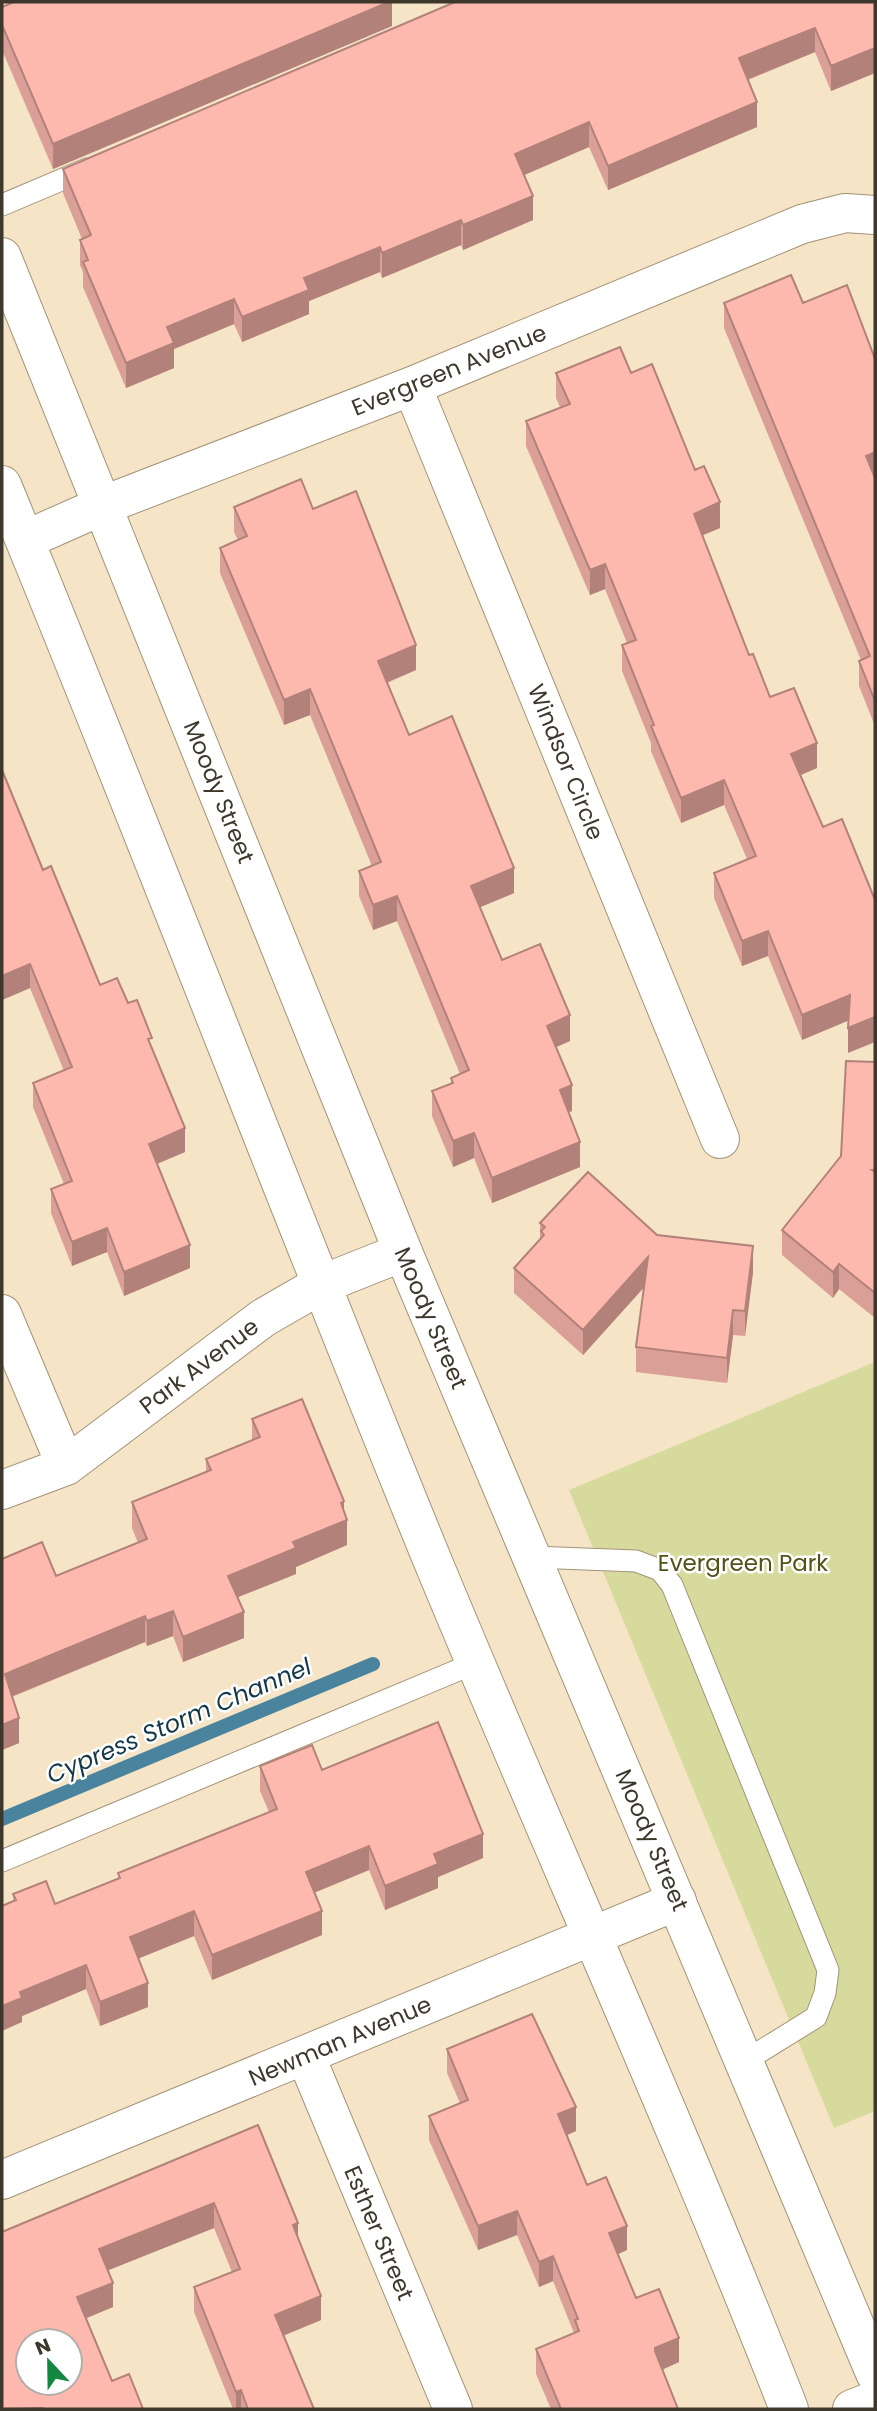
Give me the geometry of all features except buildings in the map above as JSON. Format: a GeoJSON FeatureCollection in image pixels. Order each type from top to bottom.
{"type":"FeatureCollection","features":[{"type":"Feature","properties":{"kind":"main road","name":"Evergreen Avenue"},"geometry":{"type":"LineString","coordinates":[[24,540],[104,505],[412,386],[813,220],[845,213],[875,215]]}},
{"type":"Feature","properties":{"kind":"main road","name":"Moody Street"},"geometry":{"type":"LineString","coordinates":[[2,257],[403,1252],[875,2373]]}},
{"type":"Feature","properties":{"kind":"main road","name":"Windsor Circle"},"geometry":{"type":"LineString","coordinates":[[412,386],[720,1139]]}},
{"type":"Feature","properties":{"kind":"main road"},"geometry":{"type":"LineString","coordinates":[[2,485],[320,1285],[475,1663],[716,2222],[789,2409]]}},
{"type":"Feature","properties":{"kind":"main road","name":"Park Avenue"},"geometry":{"type":"LineString","coordinates":[[2,1490],[66,1466],[263,1318],[320,1285],[403,1252]]}},
{"type":"Feature","properties":{"kind":"main road"},"geometry":{"type":"LineString","coordinates":[[2,1314],[66,1466]]}},
{"type":"Feature","properties":{"kind":"main road","name":"Newman Avenue"},"geometry":{"type":"LineString","coordinates":[[2,2180],[306,2057],[677,1901]]}},
{"type":"Feature","properties":{"kind":"main road","name":"Esther Street"},"geometry":{"type":"LineString","coordinates":[[306,2057],[453,2409]]}},
{"type":"Feature","properties":{"kind":"main road"},"geometry":{"type":"LineString","coordinates":[[852,2409],[875,2400]]}},
{"type":"Feature","properties":{"kind":"lane"},"geometry":{"type":"LineString","coordinates":[[2,205],[103,162]]}},
{"type":"Feature","properties":{"kind":"lane"},"geometry":{"type":"LineString","coordinates":[[533,1557],[636,1561],[660,1570],[672,1585],[828,1970],[825,1993],[816,2017],[745,2062]]}},
{"type":"Feature","properties":{"kind":"lane"},"geometry":{"type":"LineString","coordinates":[[2,1861],[475,1663]]}},
{"type":"Feature","properties":{"kind":"green space","name":"Evergreen Park"},"geometry":{"type":"Polygon","coordinates":[[[875,1362],[875,2111],[834,2128],[569,1490],[875,1362]]]}},
{"type":"Feature","properties":{"kind":"waterway","name":"Cypress Storm Channel"},"geometry":{"type":"LineString","coordinates":[[2,1819],[373,1664]]}}]}
